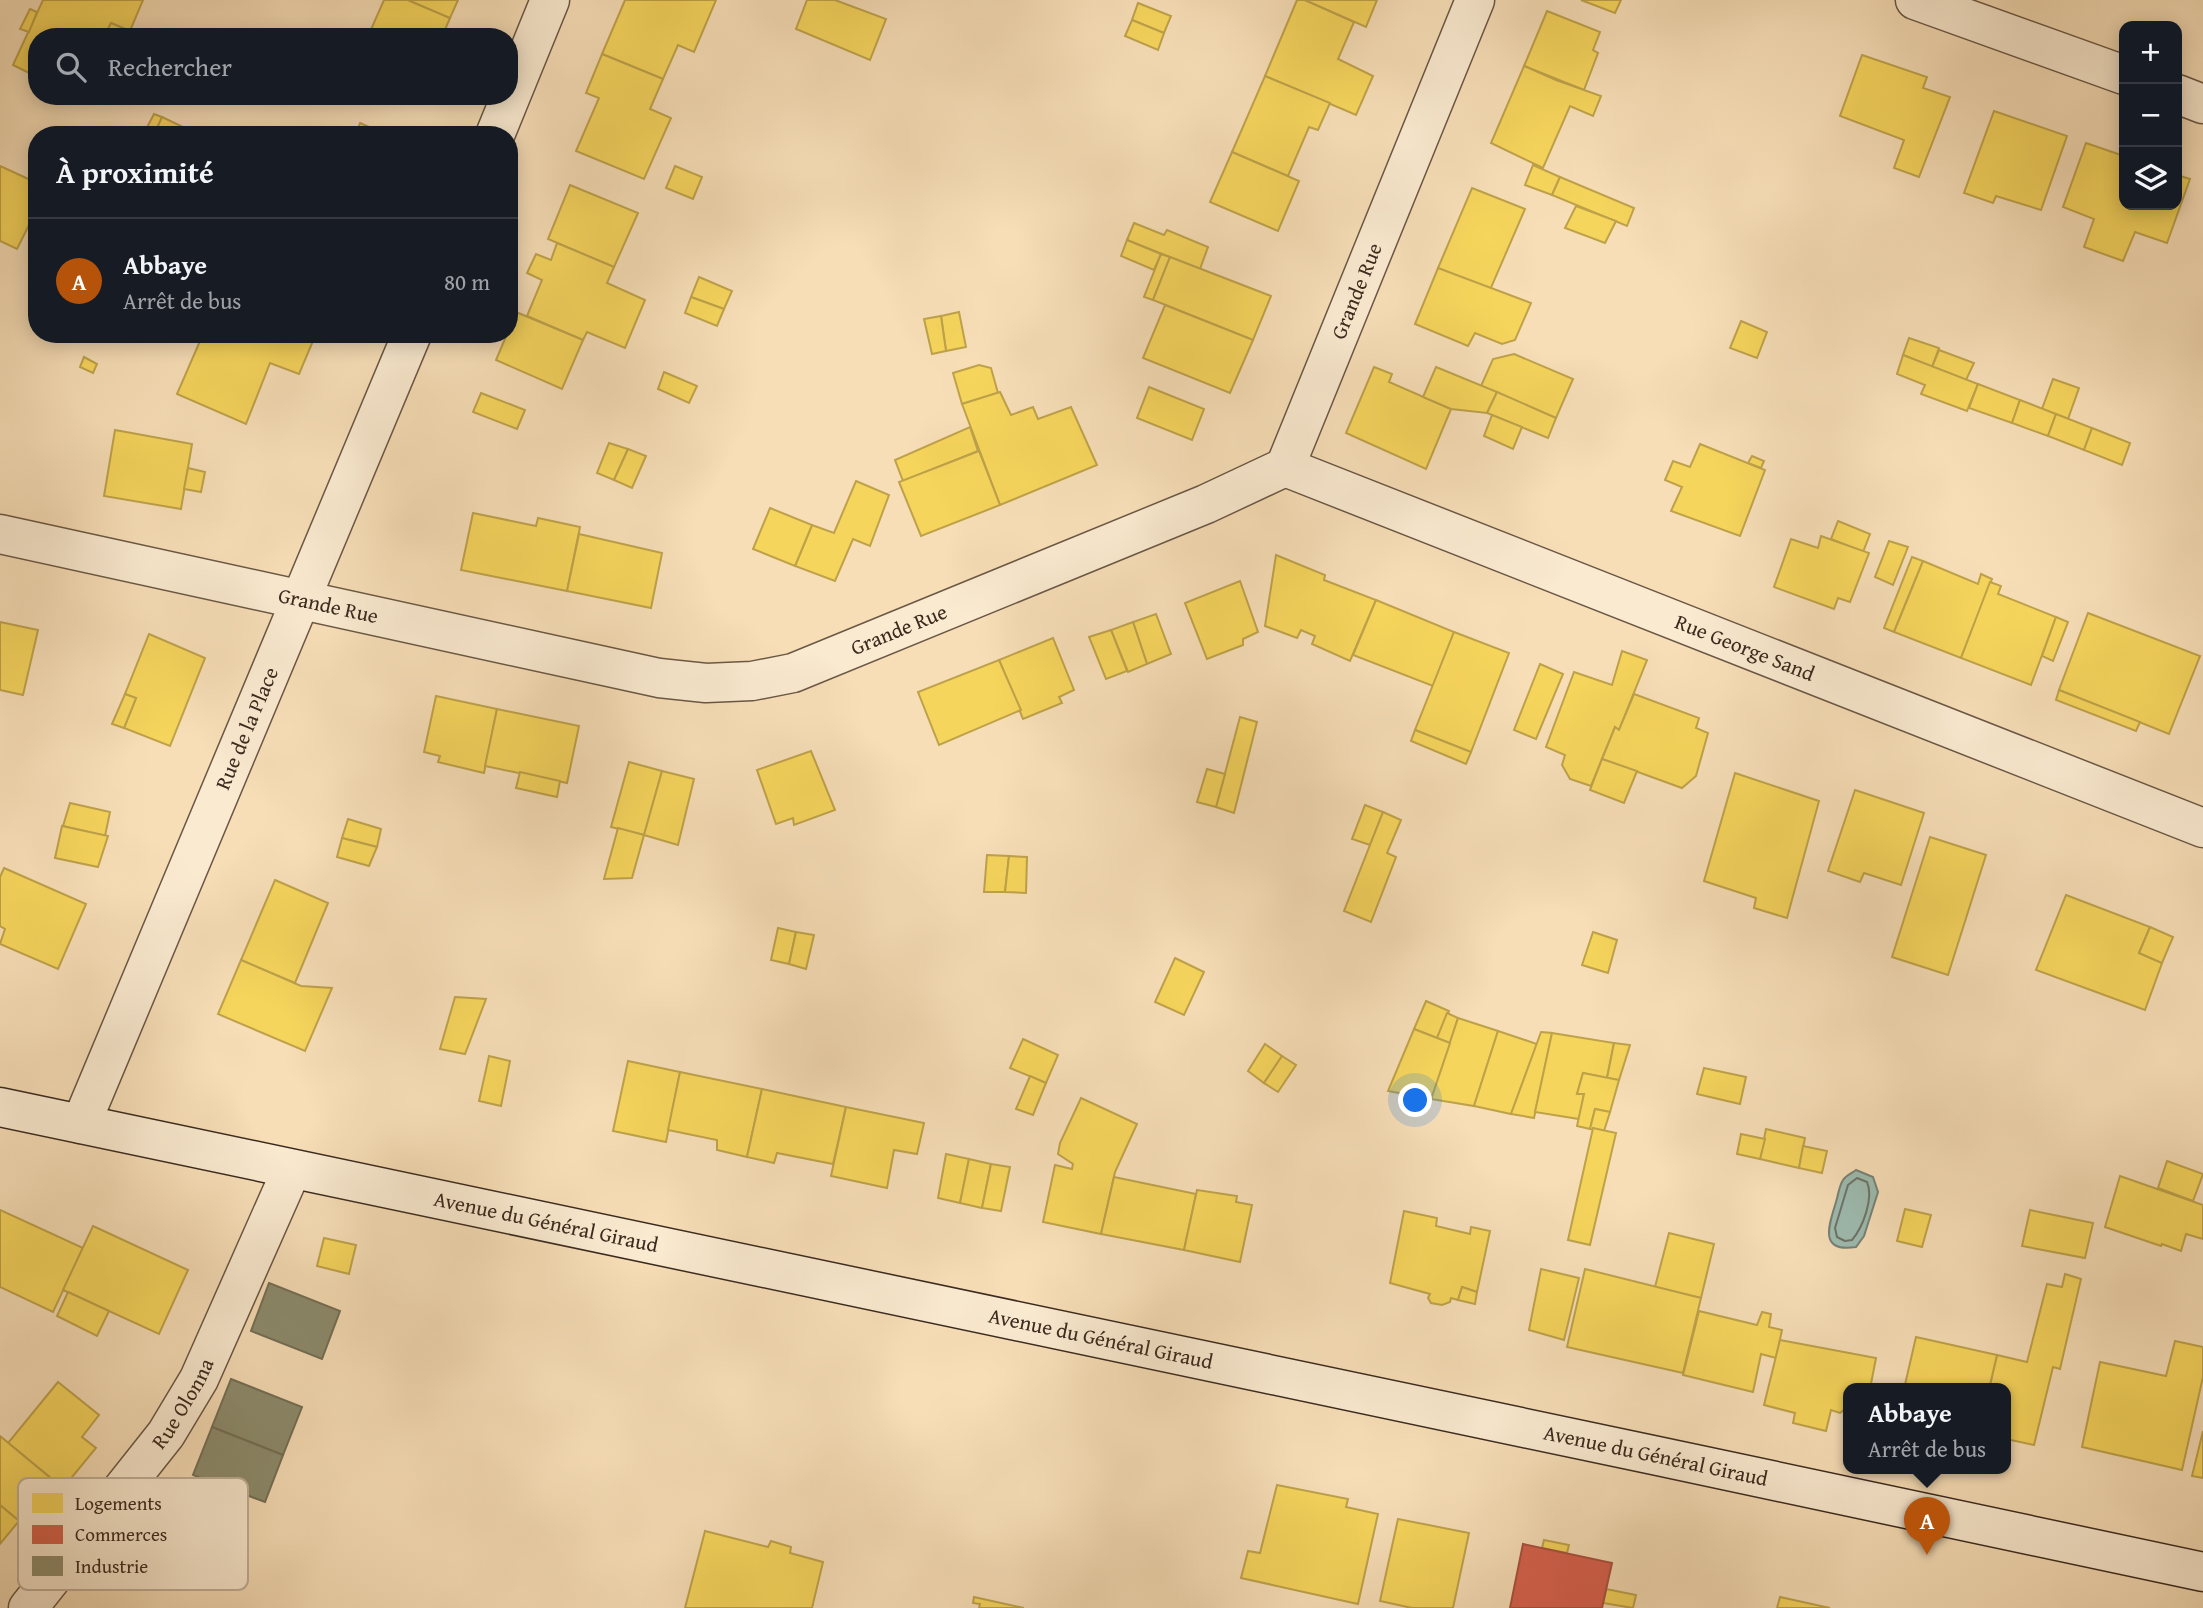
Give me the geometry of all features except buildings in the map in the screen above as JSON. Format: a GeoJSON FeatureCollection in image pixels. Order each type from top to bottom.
{"type":"FeatureCollection","features":[{"type":"Feature","properties":{"kind":"street"},"geometry":{"type":"LineString","coordinates":[[518,80],[551,0]]}},
{"type":"Feature","properties":{"kind":"street","name":"Grande Rue"},"geometry":{"type":"LineString","coordinates":[[0,534],[659,678],[706,683],[752,681],[793,673],[1206,504],[1285,467],[1475,0]]}},
{"type":"Feature","properties":{"kind":"street"},"geometry":{"type":"LineString","coordinates":[[1915,0],[2119,73]]}},
{"type":"Feature","properties":{"kind":"street"},"geometry":{"type":"LineString","coordinates":[[2182,96],[2203,104]]}},
{"type":"Feature","properties":{"kind":"street"},"geometry":{"type":"LineString","coordinates":[[499,126],[507,105]]}},
{"type":"Feature","properties":{"kind":"street","name":"Rue de la Place"},"geometry":{"type":"LineString","coordinates":[[81,1124],[408,343]]}},
{"type":"Feature","properties":{"kind":"street","name":"Rue George Sand"},"geometry":{"type":"LineString","coordinates":[[1285,467],[2203,828]]}},
{"type":"Feature","properties":{"kind":"street","name":"Avenue du Général Giraud"},"geometry":{"type":"LineString","coordinates":[[0,1107],[2203,1572]]}},
{"type":"Feature","properties":{"kind":"street","name":"Rue Olonna"},"geometry":{"type":"LineString","coordinates":[[131,1478],[166,1434],[200,1380],[292,1169]]}},
{"type":"Feature","properties":{"kind":"street","name":"Rue Olonna"},"geometry":{"type":"LineString","coordinates":[[28,1608],[42,1590]]}},
{"type":"Feature","properties":{"kind":"water"},"geometry":{"type":"Polygon","coordinates":[[[1856,1170],[1873,1177],[1878,1192],[1864,1236],[1856,1247],[1844,1248],[1831,1241],[1829,1228],[1842,1182],[1856,1170]]]}},
{"type":"Feature","properties":{"kind":"place","name":"Abbaye"},"geometry":{"type":"Point","coordinates":[1927,1555]}}]}
